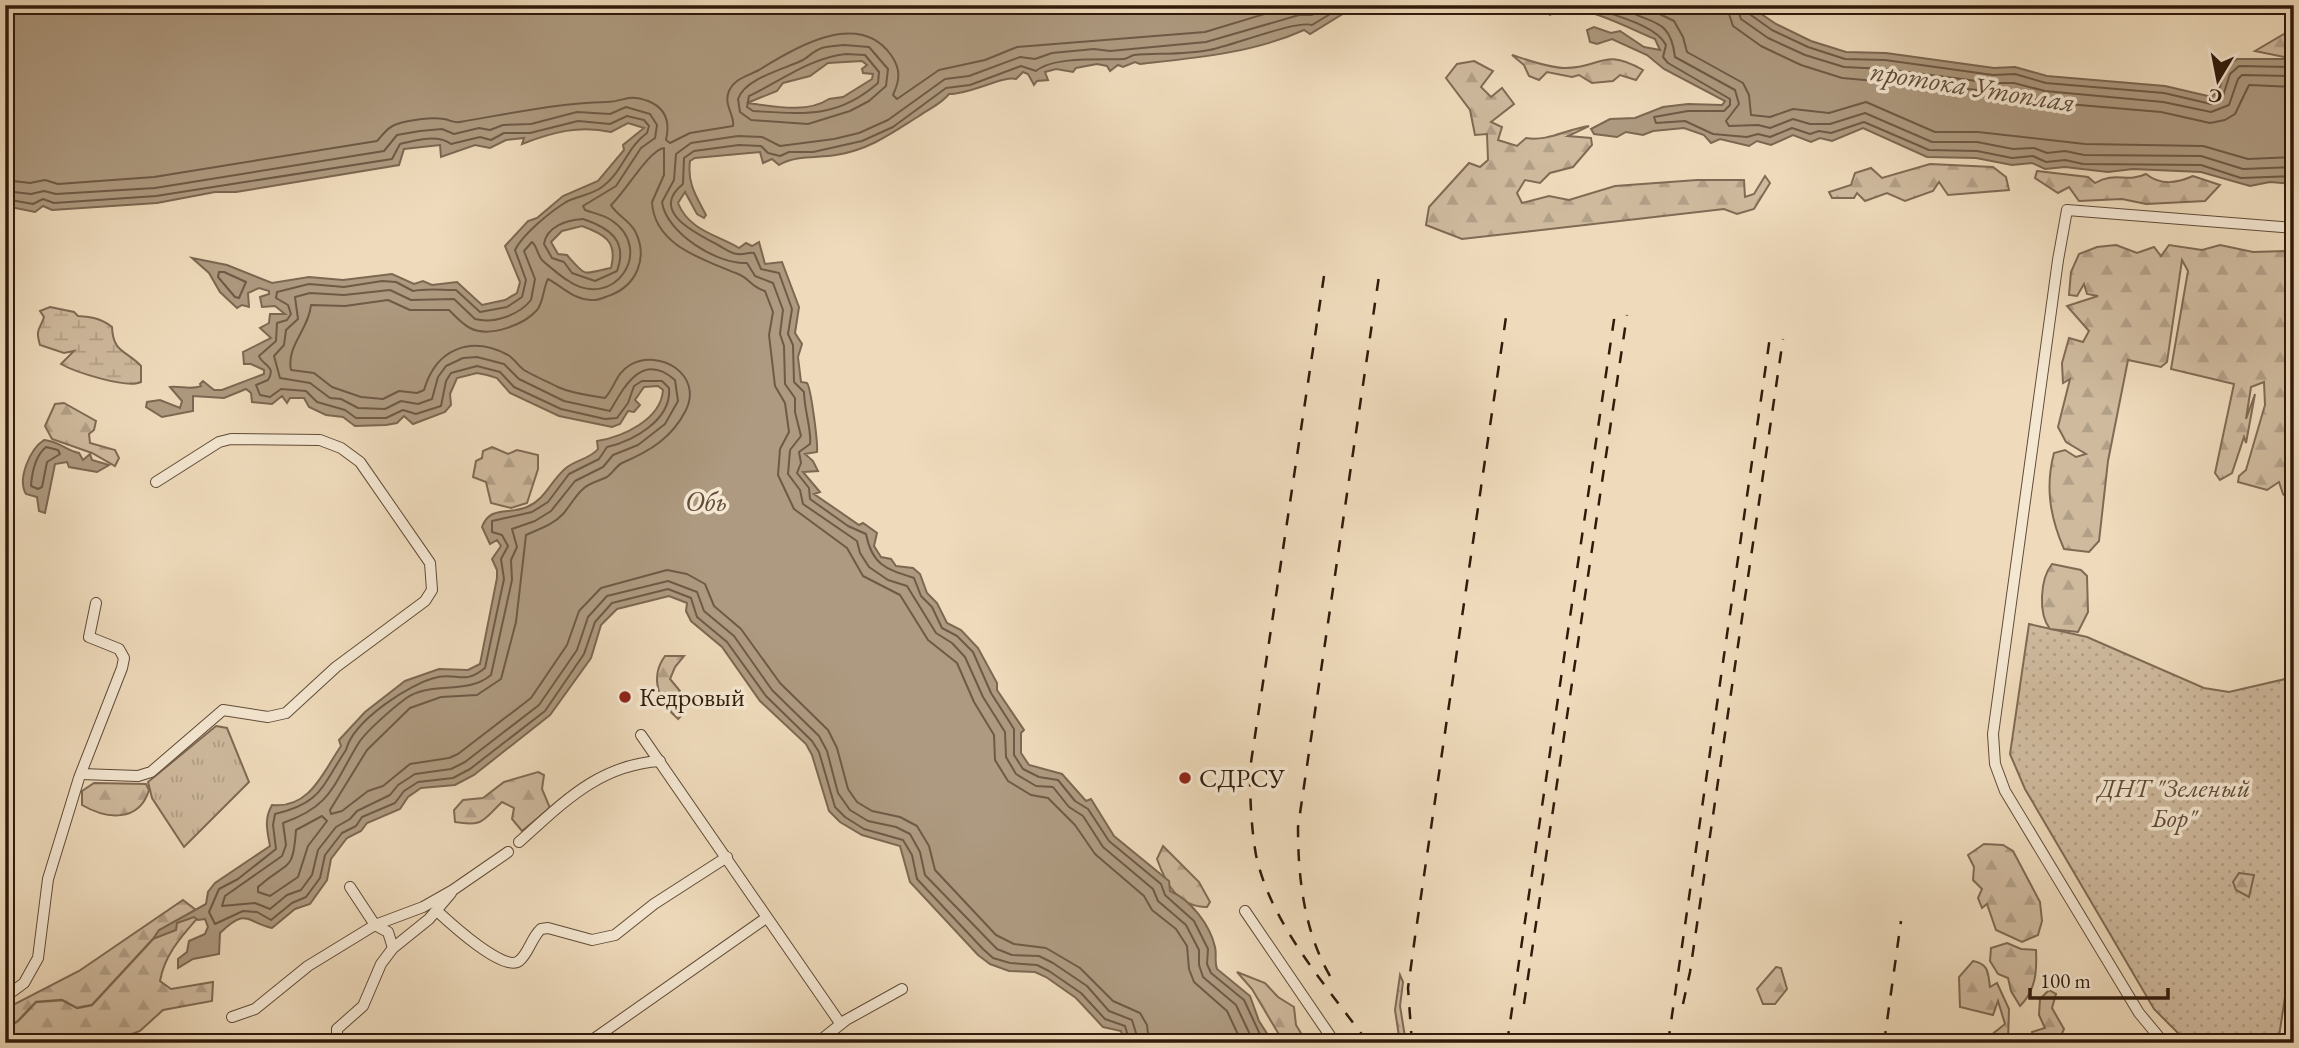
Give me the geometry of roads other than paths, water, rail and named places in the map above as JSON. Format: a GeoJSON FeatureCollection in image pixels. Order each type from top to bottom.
{"type":"FeatureCollection","features":[{"type":"Feature","properties":{"kind":"street"},"geometry":{"type":"LineString","coordinates":[[2164,1043],[2138,1013],[2005,791],[1995,764],[1993,734],[2057,260],[2067,210],[2294,228]]}},
{"type":"Feature","properties":{"kind":"street"},"geometry":{"type":"LineString","coordinates":[[81,774],[127,776],[151,772],[223,710],[268,717],[286,713],[336,667],[425,601],[432,590],[432,572],[423,552],[360,462],[341,448],[312,439],[232,439],[219,442],[156,482]]}},
{"type":"Feature","properties":{"kind":"street"},"geometry":{"type":"LineString","coordinates":[[5,997],[24,983],[37,958],[44,898],[81,774],[124,662],[119,649],[89,637],[96,603]]}},
{"type":"Feature","properties":{"kind":"street"},"geometry":{"type":"LineString","coordinates":[[641,735],[841,1023]]}},
{"type":"Feature","properties":{"kind":"street"},"geometry":{"type":"LineString","coordinates":[[519,842],[601,775],[632,763],[660,761]]}},
{"type":"Feature","properties":{"kind":"street"},"geometry":{"type":"LineString","coordinates":[[232,1017],[255,1009],[308,966],[375,925],[423,906],[453,890],[508,852]]}},
{"type":"Feature","properties":{"kind":"street"},"geometry":{"type":"LineString","coordinates":[[437,911],[487,951],[513,964],[521,959],[541,929],[548,928],[592,940],[615,934],[654,904],[727,857]]}},
{"type":"Feature","properties":{"kind":"street"},"geometry":{"type":"LineString","coordinates":[[350,887],[375,925],[388,932],[393,948]]}},
{"type":"Feature","properties":{"kind":"street"},"geometry":{"type":"LineString","coordinates":[[337,1043],[337,1029],[363,1006],[381,964],[393,948],[437,911],[453,890]]}},
{"type":"Feature","properties":{"kind":"street"},"geometry":{"type":"LineString","coordinates":[[1245,911],[1335,1043]]}},
{"type":"Feature","properties":{"kind":"street"},"geometry":{"type":"LineString","coordinates":[[588,1043],[766,918]]}},
{"type":"Feature","properties":{"kind":"street"},"geometry":{"type":"LineString","coordinates":[[817,1043],[841,1023],[902,989]]}},
{"type":"Feature","properties":{"kind":"water","name":"Обь"},"geometry":{"type":"Polygon","coordinates":[[[5,5],[1367,5],[1349,14],[1346,12],[1310,34],[1304,30],[1265,44],[1224,53],[1140,64],[1135,62],[1123,67],[1118,65],[1110,71],[1107,66],[1097,64],[1076,68],[1073,72],[1056,69],[1045,72],[1048,80],[1037,81],[1034,85],[1028,74],[1023,72],[1016,79],[949,94],[938,104],[890,134],[848,153],[799,158],[779,165],[772,159],[763,163],[760,152],[695,158],[690,161],[691,183],[706,215],[704,218],[697,214],[685,192],[678,203],[690,220],[706,232],[739,248],[746,243],[752,246],[759,242],[765,264],[782,262],[799,307],[795,333],[802,344],[798,357],[801,382],[807,383],[809,387],[817,447],[817,452],[805,454],[813,461],[818,471],[803,472],[820,492],[814,494],[859,525],[863,523],[877,533],[874,546],[881,557],[891,559],[896,566],[913,568],[920,574],[927,593],[937,603],[947,623],[961,630],[978,648],[997,683],[997,690],[1024,730],[1021,733],[1021,753],[1029,765],[1062,774],[1086,801],[1091,799],[1114,836],[1169,881],[1170,891],[1192,907],[1204,922],[1212,939],[1216,950],[1217,969],[1250,996],[1259,1021],[1273,1043],[1124,1043],[1121,1031],[1103,1027],[1076,998],[1046,977],[1035,972],[1009,971],[990,964],[978,955],[910,882],[900,846],[862,835],[840,822],[829,811],[812,755],[806,744],[760,701],[722,647],[691,621],[686,611],[687,603],[669,596],[617,609],[601,625],[591,658],[550,715],[474,775],[455,785],[421,788],[408,797],[400,809],[367,823],[361,831],[347,838],[331,859],[327,880],[310,904],[295,909],[272,928],[246,918],[236,920],[220,933],[219,954],[193,959],[178,968],[178,959],[187,952],[189,941],[205,934],[208,927],[205,919],[198,920],[194,917],[177,923],[176,930],[153,939],[159,930],[206,904],[208,892],[215,883],[270,846],[267,820],[272,805],[285,805],[306,795],[341,746],[339,740],[365,712],[405,681],[439,669],[468,670],[480,664],[497,578],[492,559],[501,546],[497,540],[490,544],[482,527],[485,520],[495,513],[534,504],[566,468],[598,449],[597,441],[618,436],[648,418],[661,401],[663,390],[658,386],[644,387],[635,400],[640,405],[634,412],[628,411],[620,424],[612,427],[559,416],[510,393],[497,378],[477,373],[457,378],[450,394],[451,405],[445,412],[413,424],[404,416],[397,423],[355,426],[343,417],[326,415],[309,407],[304,398],[290,398],[287,403],[282,396],[272,404],[252,402],[251,393],[246,389],[224,398],[193,396],[193,411],[162,417],[146,407],[147,402],[160,400],[180,408],[182,401],[170,387],[197,387],[201,386],[203,381],[214,390],[222,390],[264,374],[264,370],[244,364],[243,352],[271,338],[260,328],[269,323],[270,314],[285,314],[275,306],[262,307],[260,297],[269,294],[269,291],[259,288],[248,293],[249,307],[242,305],[237,308],[220,292],[209,273],[192,258],[227,265],[272,283],[309,277],[343,280],[392,274],[414,284],[423,281],[432,285],[457,282],[482,305],[505,300],[517,293],[520,282],[505,246],[528,221],[537,218],[563,196],[598,181],[624,150],[623,145],[644,128],[628,123],[611,132],[588,129],[566,131],[522,144],[524,138],[506,140],[490,148],[475,145],[441,157],[440,145],[404,149],[399,165],[157,203],[52,210],[43,206],[35,212],[5,206],[5,5]],[[862,61],[828,63],[810,76],[783,83],[777,91],[747,103],[800,108],[843,97],[872,79],[873,74],[863,73],[862,69],[867,65],[862,61]],[[582,226],[562,231],[551,242],[558,254],[567,255],[582,271],[595,272],[611,268],[611,245],[597,232],[582,226]]]}},
{"type":"Feature","properties":{"kind":"water","name":"протока Утоплая"},"geometry":{"type":"Polygon","coordinates":[[[1542,5],[1748,5],[1776,24],[1811,41],[1846,52],[1886,53],[1994,68],[2015,67],[2047,76],[2165,86],[2212,97],[2220,87],[2223,70],[2237,59],[2294,59],[2294,184],[2270,182],[2250,186],[2201,172],[2133,169],[2108,172],[2065,167],[2045,169],[2032,163],[2012,165],[1976,158],[1927,157],[1863,128],[1832,141],[1820,138],[1811,142],[1793,135],[1771,145],[1757,141],[1749,146],[1720,139],[1711,143],[1704,135],[1684,128],[1653,131],[1643,135],[1626,132],[1617,137],[1594,134],[1591,129],[1610,119],[1635,118],[1663,107],[1688,104],[1722,105],[1725,101],[1664,69],[1647,55],[1612,39],[1597,44],[1590,42],[1587,30],[1594,27],[1611,33],[1620,31],[1644,47],[1660,50],[1655,39],[1590,12],[1560,8],[1550,15],[1542,5]]]}},
{"type":"Feature","properties":{"kind":"water"},"geometry":{"type":"Polygon","coordinates":[[[44,440],[79,453],[83,460],[90,454],[92,460],[109,465],[97,472],[69,467],[67,462],[55,464],[45,513],[39,511],[37,497],[26,494],[23,480],[30,457],[44,440]]]}},
{"type":"Feature","properties":{"kind":"waterway"},"geometry":{"type":"LineString","coordinates":[[5,1029],[18,1021],[36,1002],[62,1000],[77,1008],[92,1005],[153,939]]}},
{"type":"Feature","properties":{"kind":"railway"},"geometry":{"type":"LineString","coordinates":[[1324,276],[1250,769],[1251,812],[1256,855],[1274,906],[1302,954],[1368,1043]]}},
{"type":"Feature","properties":{"kind":"railway"},"geometry":{"type":"LineString","coordinates":[[1330,976],[1308,923],[1301,885],[1298,827],[1379,276]]}},
{"type":"Feature","properties":{"kind":"railway"},"geometry":{"type":"LineString","coordinates":[[1507,1043],[1615,313]]}},
{"type":"Feature","properties":{"kind":"railway"},"geometry":{"type":"LineString","coordinates":[[1524,1004],[1627,315]]}},
{"type":"Feature","properties":{"kind":"railway"},"geometry":{"type":"LineString","coordinates":[[1412,1043],[1408,988],[1506,317]]}},
{"type":"Feature","properties":{"kind":"railway"},"geometry":{"type":"LineString","coordinates":[[1668,1043],[1770,337]]}},
{"type":"Feature","properties":{"kind":"railway"},"geometry":{"type":"LineString","coordinates":[[1683,1004],[1690,972],[1783,339]]}},
{"type":"Feature","properties":{"kind":"railway"},"geometry":{"type":"LineString","coordinates":[[1884,1043],[1901,921]]}},
{"type":"Feature","properties":{"kind":"place","name":"Кедровый"},"geometry":{"type":"Point","coordinates":[625,697]}},
{"type":"Feature","properties":{"kind":"place","name":"СДРСУ"},"geometry":{"type":"Point","coordinates":[1185,778]}},
{"type":"Feature","properties":{"kind":"park label","name":"ДНТ \"Зеленый Бор\""},"geometry":{"type":"Point","coordinates":[2174,803]}}]}
